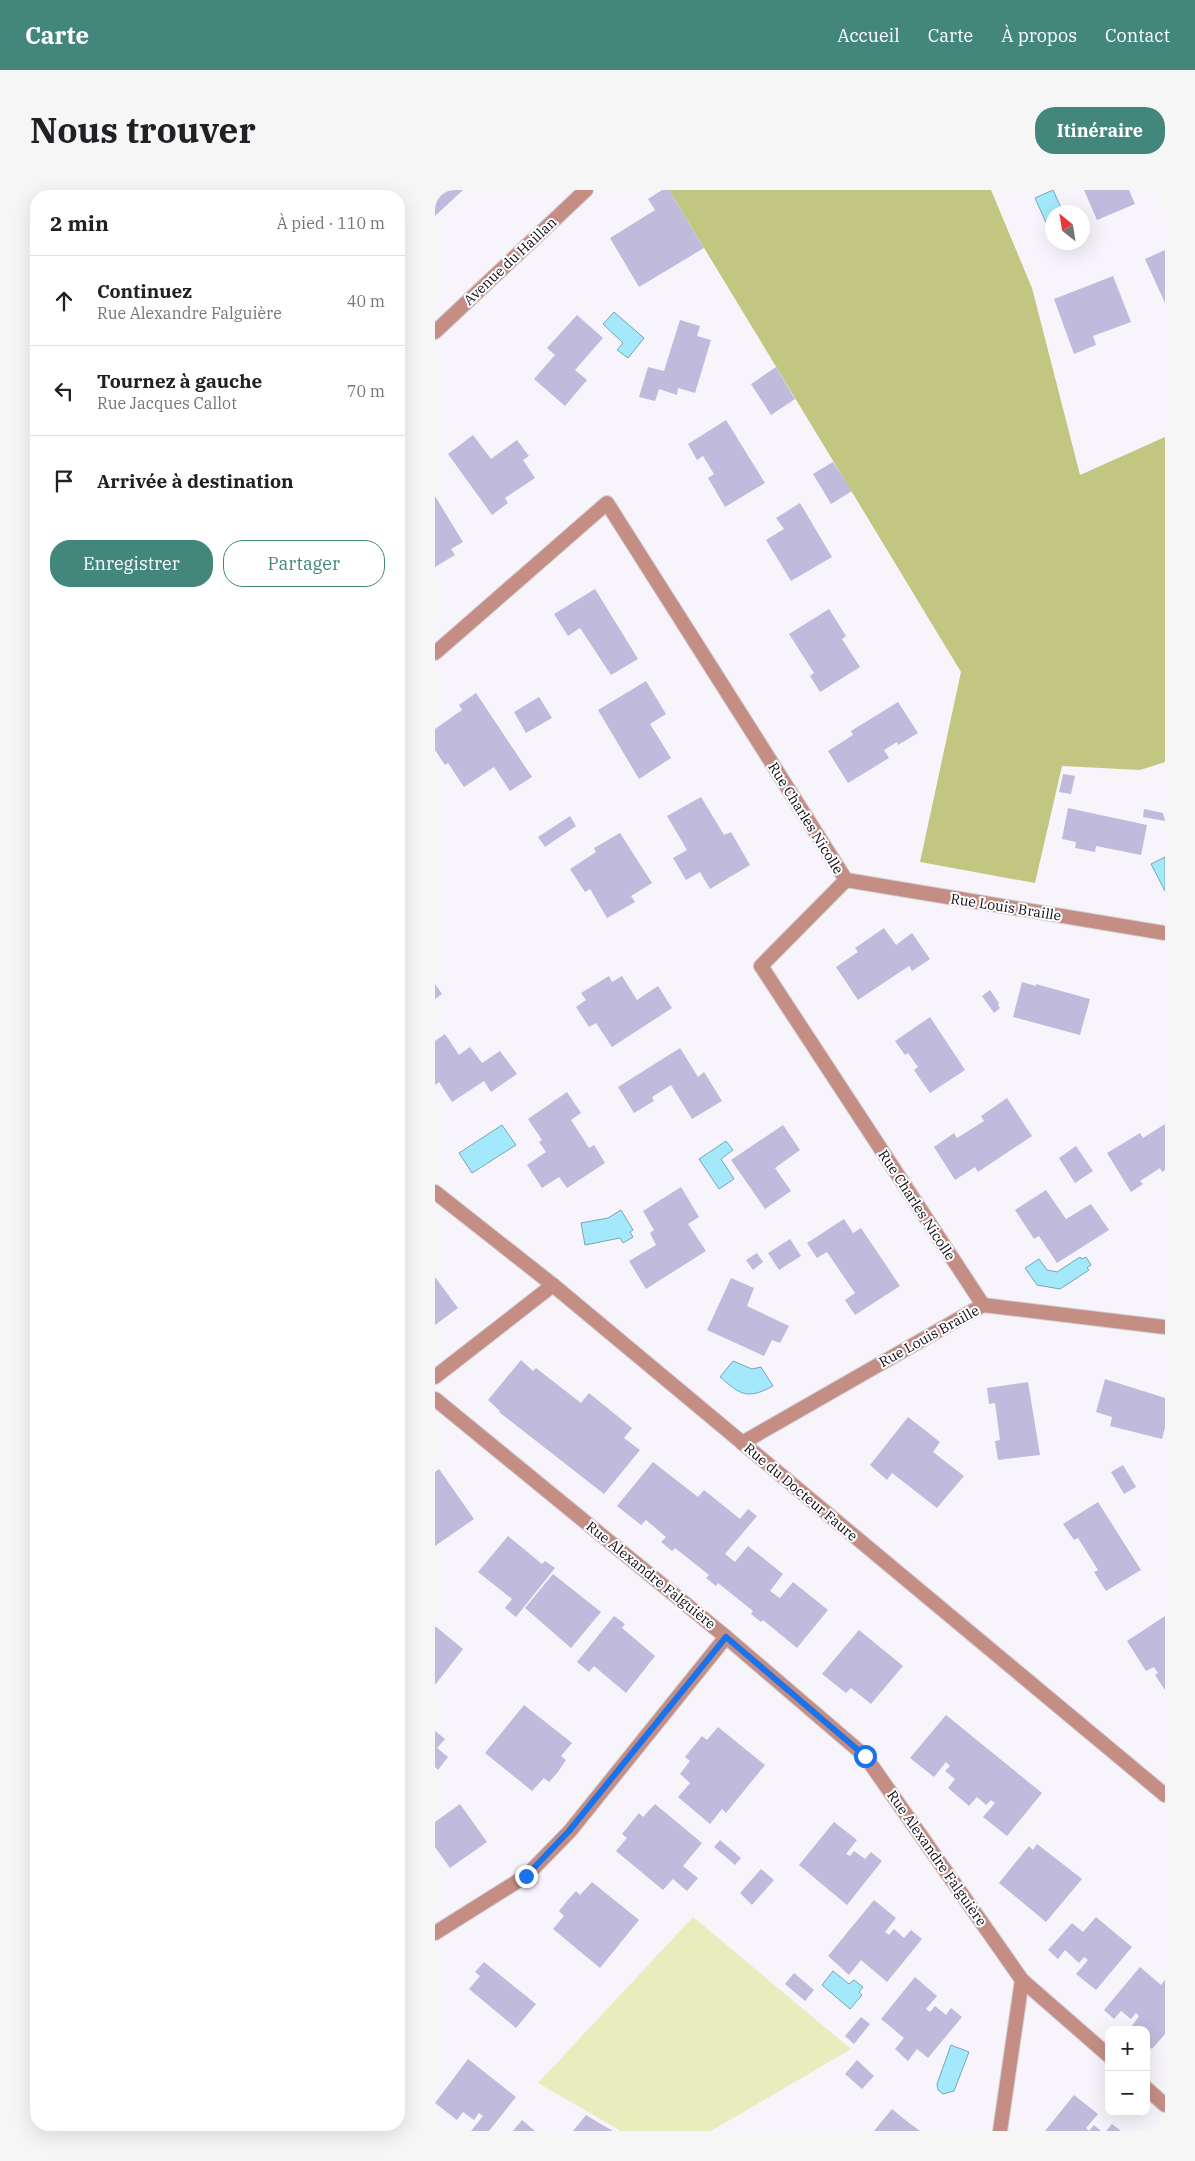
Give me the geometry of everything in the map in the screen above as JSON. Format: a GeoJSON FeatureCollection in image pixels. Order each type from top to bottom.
{"type":"FeatureCollection","features":[{"type":"Feature","properties":{"kind":"street","name":"Avenue du Haillan"},"geometry":{"type":"LineString","coordinates":[[435,332],[586,190]]}},
{"type":"Feature","properties":{"kind":"street","name":"Rue Charles Nicolle"},"geometry":{"type":"LineString","coordinates":[[435,653],[607,503],[846,880],[761,966],[983,1305]]}},
{"type":"Feature","properties":{"kind":"street","name":"Rue Louis Braille"},"geometry":{"type":"LineString","coordinates":[[846,880],[1165,933]]}},
{"type":"Feature","properties":{"kind":"street","name":"Rue du Docteur Faure"},"geometry":{"type":"LineString","coordinates":[[435,1192],[553,1285],[1165,1794]]}},
{"type":"Feature","properties":{"kind":"street"},"geometry":{"type":"LineString","coordinates":[[435,1377],[553,1285]]}},
{"type":"Feature","properties":{"kind":"street","name":"Rue Louis Braille"},"geometry":{"type":"LineString","coordinates":[[742,1443],[983,1305],[1165,1327]]}},
{"type":"Feature","properties":{"kind":"street","name":"Rue Alexandre Falguière"},"geometry":{"type":"LineString","coordinates":[[435,1399],[726,1637],[865,1756],[1022,1980],[1105,2053]]}},
{"type":"Feature","properties":{"kind":"street"},"geometry":{"type":"LineString","coordinates":[[435,1933],[526,1876],[569,1831],[726,1637]]}},
{"type":"Feature","properties":{"kind":"street"},"geometry":{"type":"LineString","coordinates":[[1000,2131],[1022,1980]]}},
{"type":"Feature","properties":{"kind":"street"},"geometry":{"type":"LineString","coordinates":[[1150,2092],[1165,2105]]}},
{"type":"Feature","properties":{"kind":"green space"},"geometry":{"type":"Polygon","coordinates":[[[669,190],[991,190],[1032,288],[1080,475],[1165,437],[1165,762],[1140,770],[1062,766],[1035,883],[920,862],[961,672],[669,190]]]}},
{"type":"Feature","properties":{"kind":"green space"},"geometry":{"type":"Polygon","coordinates":[[[693,1917],[851,2049],[711,2131],[621,2131],[538,2083],[693,1917]]]}},
{"type":"Feature","properties":{"kind":"water"},"geometry":{"type":"Polygon","coordinates":[[[1053,190],[1060,205],[1045,205],[1045,220],[1035,198],[1053,190]]]}},
{"type":"Feature","properties":{"kind":"water"},"geometry":{"type":"Polygon","coordinates":[[[614,312],[644,338],[628,358],[617,350],[623,343],[603,324],[614,312]]]}},
{"type":"Feature","properties":{"kind":"water"},"geometry":{"type":"Polygon","coordinates":[[[1165,857],[1165,891],[1151,864],[1165,857]]]}},
{"type":"Feature","properties":{"kind":"water"},"geometry":{"type":"Polygon","coordinates":[[[502,1125],[516,1145],[472,1173],[459,1153],[502,1125]]]}},
{"type":"Feature","properties":{"kind":"water"},"geometry":{"type":"Polygon","coordinates":[[[726,1141],[733,1150],[721,1159],[734,1179],[719,1189],[699,1159],[726,1141]]]}},
{"type":"Feature","properties":{"kind":"water"},"geometry":{"type":"Polygon","coordinates":[[[621,1210],[633,1230],[630,1232],[633,1237],[623,1243],[620,1238],[585,1245],[581,1223],[608,1218],[621,1210]]]}},
{"type":"Feature","properties":{"kind":"water"},"geometry":{"type":"Polygon","coordinates":[[[1080,1257],[1082,1259],[1086,1257],[1091,1265],[1087,1268],[1089,1270],[1060,1289],[1037,1285],[1025,1268],[1039,1259],[1047,1270],[1057,1272],[1080,1257]]]}},
{"type":"Feature","properties":{"kind":"water"},"geometry":{"type":"Polygon","coordinates":[[[733,1361],[752,1369],[761,1367],[773,1386],[750,1394],[745,1394],[733,1388],[720,1377],[733,1361]]]}},
{"type":"Feature","properties":{"kind":"water"},"geometry":{"type":"Polygon","coordinates":[[[833,1971],[849,1984],[854,1980],[863,1987],[859,1992],[862,1995],[850,2009],[822,1985],[833,1971]]]}},
{"type":"Feature","properties":{"kind":"water"},"geometry":{"type":"Polygon","coordinates":[[[951,2045],[969,2052],[954,2091],[943,2094],[938,2090],[937,2084],[951,2045]]]}},
{"type":"Feature","properties":{"kind":"building"},"geometry":{"type":"Polygon","coordinates":[[[435,190],[463,190],[435,216],[435,190]]]}},
{"type":"Feature","properties":{"kind":"building"},"geometry":{"type":"Polygon","coordinates":[[[662,190],[669,190],[704,248],[639,287],[610,238],[655,210],[648,199],[662,190]]]}},
{"type":"Feature","properties":{"kind":"building"},"geometry":{"type":"Polygon","coordinates":[[[1084,190],[1129,190],[1135,204],[1097,220],[1084,190]]]}},
{"type":"Feature","properties":{"kind":"building"},"geometry":{"type":"Polygon","coordinates":[[[1165,250],[1165,303],[1145,259],[1165,250]]]}},
{"type":"Feature","properties":{"kind":"building"},"geometry":{"type":"Polygon","coordinates":[[[1113,276],[1131,322],[1093,336],[1096,345],[1074,354],[1054,299],[1113,276]]]}},
{"type":"Feature","properties":{"kind":"building"},"geometry":{"type":"Polygon","coordinates":[[[577,315],[603,338],[575,370],[587,380],[565,406],[534,379],[555,355],[547,348],[577,315]]]}},
{"type":"Feature","properties":{"kind":"building"},"geometry":{"type":"Polygon","coordinates":[[[680,320],[700,326],[697,336],[711,340],[695,393],[678,388],[677,395],[659,389],[655,401],[639,397],[648,367],[664,371],[680,320]]]}},
{"type":"Feature","properties":{"kind":"building"},"geometry":{"type":"Polygon","coordinates":[[[776,367],[795,399],[771,415],[751,384],[776,367]]]}},
{"type":"Feature","properties":{"kind":"building"},"geometry":{"type":"Polygon","coordinates":[[[726,420],[765,483],[725,507],[708,478],[714,474],[703,456],[697,460],[688,444],[726,420]]]}},
{"type":"Feature","properties":{"kind":"building"},"geometry":{"type":"Polygon","coordinates":[[[473,435],[491,459],[517,440],[529,456],[523,460],[535,478],[505,498],[508,503],[492,515],[448,454],[473,435]]]}},
{"type":"Feature","properties":{"kind":"building"},"geometry":{"type":"Polygon","coordinates":[[[833,462],[852,491],[831,504],[813,474],[833,462]]]}},
{"type":"Feature","properties":{"kind":"building"},"geometry":{"type":"Polygon","coordinates":[[[435,496],[463,542],[451,549],[455,555],[435,567],[435,496]]]}},
{"type":"Feature","properties":{"kind":"building"},"geometry":{"type":"Polygon","coordinates":[[[800,503],[832,557],[791,581],[766,540],[784,529],[776,518],[800,503]]]}},
{"type":"Feature","properties":{"kind":"building"},"geometry":{"type":"Polygon","coordinates":[[[595,589],[638,659],[611,675],[580,628],[568,636],[554,614],[595,589]]]}},
{"type":"Feature","properties":{"kind":"building"},"geometry":{"type":"Polygon","coordinates":[[[829,609],[846,636],[842,639],[860,667],[820,692],[810,676],[814,673],[789,634],[829,609]]]}},
{"type":"Feature","properties":{"kind":"building"},"geometry":{"type":"Polygon","coordinates":[[[646,681],[666,714],[650,724],[671,758],[639,779],[598,710],[646,681]]]}},
{"type":"Feature","properties":{"kind":"building"},"geometry":{"type":"Polygon","coordinates":[[[476,693],[532,777],[510,791],[494,767],[464,787],[448,763],[445,765],[435,750],[435,729],[462,710],[459,705],[476,693]]]}},
{"type":"Feature","properties":{"kind":"building"},"geometry":{"type":"Polygon","coordinates":[[[539,697],[552,718],[526,733],[514,712],[539,697]]]}},
{"type":"Feature","properties":{"kind":"building"},"geometry":{"type":"Polygon","coordinates":[[[898,702],[918,733],[898,745],[897,742],[884,750],[889,758],[848,783],[828,751],[853,735],[851,731],[898,702]]]}},
{"type":"Feature","properties":{"kind":"building"},"geometry":{"type":"Polygon","coordinates":[[[1063,774],[1075,776],[1071,794],[1059,792],[1063,774]]]}},
{"type":"Feature","properties":{"kind":"building"},"geometry":{"type":"Polygon","coordinates":[[[701,797],[724,835],[731,832],[750,865],[710,889],[700,872],[686,880],[673,858],[687,850],[667,816],[701,797]]]}},
{"type":"Feature","properties":{"kind":"building"},"geometry":{"type":"Polygon","coordinates":[[[1068,808],[1147,825],[1141,855],[1096,846],[1095,852],[1075,848],[1076,842],[1062,839],[1068,808]]]}},
{"type":"Feature","properties":{"kind":"building"},"geometry":{"type":"Polygon","coordinates":[[[1144,809],[1163,813],[1165,821],[1143,817],[1144,809]]]}},
{"type":"Feature","properties":{"kind":"building"},"geometry":{"type":"Polygon","coordinates":[[[570,816],[576,826],[545,847],[538,837],[570,816]]]}},
{"type":"Feature","properties":{"kind":"building"},"geometry":{"type":"Polygon","coordinates":[[[620,833],[652,883],[631,896],[635,902],[607,918],[590,889],[585,892],[570,869],[596,852],[594,848],[620,833]]]}},
{"type":"Feature","properties":{"kind":"building"},"geometry":{"type":"Polygon","coordinates":[[[884,928],[896,945],[912,933],[930,959],[912,971],[909,966],[858,1000],[836,967],[858,952],[855,948],[884,928]]]}},
{"type":"Feature","properties":{"kind":"building"},"geometry":{"type":"Polygon","coordinates":[[[609,976],[612,982],[622,976],[637,1000],[658,986],[672,1008],[612,1047],[596,1023],[589,1027],[576,1007],[586,1000],[581,993],[609,976]]]}},
{"type":"Feature","properties":{"kind":"building"},"geometry":{"type":"Polygon","coordinates":[[[1022,982],[1090,999],[1080,1035],[1013,1017],[1022,982]]]}},
{"type":"Feature","properties":{"kind":"building"},"geometry":{"type":"Polygon","coordinates":[[[435,984],[442,994],[435,999],[435,984]]]}},
{"type":"Feature","properties":{"kind":"building"},"geometry":{"type":"Polygon","coordinates":[[[990,990],[999,1003],[1000,1008],[994,1013],[982,996],[990,990]]]}},
{"type":"Feature","properties":{"kind":"building"},"geometry":{"type":"Polygon","coordinates":[[[930,1017],[965,1070],[930,1093],[914,1070],[918,1067],[908,1053],[905,1055],[895,1041],[930,1017]]]}},
{"type":"Feature","properties":{"kind":"building"},"geometry":{"type":"Polygon","coordinates":[[[445,1034],[459,1055],[470,1047],[482,1063],[500,1051],[517,1074],[491,1092],[484,1081],[452,1102],[439,1082],[435,1085],[435,1041],[445,1034]]]}},
{"type":"Feature","properties":{"kind":"building"},"geometry":{"type":"Polygon","coordinates":[[[680,1048],[698,1077],[704,1072],[722,1101],[692,1119],[671,1085],[652,1097],[654,1101],[634,1113],[618,1087],[680,1048]]]}},
{"type":"Feature","properties":{"kind":"building"},"geometry":{"type":"Polygon","coordinates":[[[567,1092],[581,1113],[571,1120],[589,1148],[594,1145],[605,1163],[567,1188],[559,1177],[542,1188],[527,1165],[546,1152],[539,1142],[542,1140],[528,1119],[567,1092]]]}},
{"type":"Feature","properties":{"kind":"building"},"geometry":{"type":"Polygon","coordinates":[[[1007,1098],[1032,1136],[978,1172],[975,1167],[955,1180],[934,1147],[954,1133],[957,1138],[984,1121],[981,1116],[1007,1098]]]}},
{"type":"Feature","properties":{"kind":"building"},"geometry":{"type":"Polygon","coordinates":[[[1165,1124],[1165,1170],[1162,1172],[1160,1168],[1140,1181],[1143,1184],[1131,1192],[1107,1153],[1140,1133],[1143,1138],[1165,1124]]]}},
{"type":"Feature","properties":{"kind":"building"},"geometry":{"type":"Polygon","coordinates":[[[783,1125],[800,1150],[775,1168],[791,1191],[765,1209],[731,1160],[783,1125]]]}},
{"type":"Feature","properties":{"kind":"building"},"geometry":{"type":"Polygon","coordinates":[[[1076,1146],[1093,1171],[1075,1183],[1059,1158],[1076,1146]]]}},
{"type":"Feature","properties":{"kind":"building"},"geometry":{"type":"Polygon","coordinates":[[[681,1187],[699,1217],[688,1224],[706,1251],[646,1289],[629,1261],[656,1245],[650,1233],[654,1230],[643,1211],[681,1187]]]}},
{"type":"Feature","properties":{"kind":"building"},"geometry":{"type":"Polygon","coordinates":[[[1046,1190],[1066,1219],[1091,1204],[1109,1230],[1057,1263],[1039,1236],[1034,1239],[1015,1210],[1046,1190]]]}},
{"type":"Feature","properties":{"kind":"building"},"geometry":{"type":"Polygon","coordinates":[[[844,1219],[853,1233],[861,1228],[900,1286],[855,1315],[845,1300],[855,1293],[827,1252],[817,1258],[807,1243],[844,1219]]]}},
{"type":"Feature","properties":{"kind":"building"},"geometry":{"type":"Polygon","coordinates":[[[790,1239],[801,1256],[779,1270],[768,1253],[790,1239]]]}},
{"type":"Feature","properties":{"kind":"building"},"geometry":{"type":"Polygon","coordinates":[[[757,1253],[763,1262],[753,1270],[746,1260],[757,1253]]]}},
{"type":"Feature","properties":{"kind":"building"},"geometry":{"type":"Polygon","coordinates":[[[435,1277],[458,1308],[435,1325],[435,1277]]]}},
{"type":"Feature","properties":{"kind":"building"},"geometry":{"type":"Polygon","coordinates":[[[731,1278],[754,1288],[747,1306],[789,1326],[780,1343],[772,1340],[764,1356],[707,1330],[731,1278]]]}},
{"type":"Feature","properties":{"kind":"building"},"geometry":{"type":"Polygon","coordinates":[[[521,1360],[533,1371],[536,1368],[581,1403],[589,1393],[632,1428],[624,1438],[640,1450],[604,1494],[499,1412],[488,1400],[521,1360]]]}},
{"type":"Feature","properties":{"kind":"building"},"geometry":{"type":"Polygon","coordinates":[[[1105,1379],[1165,1398],[1165,1428],[1162,1439],[1110,1426],[1112,1417],[1096,1412],[1105,1379]]]}},
{"type":"Feature","properties":{"kind":"building"},"geometry":{"type":"Polygon","coordinates":[[[1028,1382],[1040,1455],[998,1460],[995,1441],[1000,1440],[995,1403],[989,1404],[987,1388],[1028,1382]]]}},
{"type":"Feature","properties":{"kind":"building"},"geometry":{"type":"Polygon","coordinates":[[[908,1417],[940,1442],[933,1452],[964,1476],[937,1508],[892,1473],[887,1480],[870,1465],[908,1417]]]}},
{"type":"Feature","properties":{"kind":"building"},"geometry":{"type":"Polygon","coordinates":[[[653,1462],[698,1497],[704,1490],[740,1519],[748,1509],[757,1516],[725,1554],[735,1562],[748,1546],[783,1574],[770,1591],[780,1598],[793,1582],[828,1610],[797,1648],[763,1620],[761,1622],[751,1614],[753,1611],[718,1583],[716,1586],[706,1578],[709,1575],[675,1548],[672,1551],[661,1542],[666,1537],[646,1520],[641,1525],[617,1506],[653,1462]]]}},
{"type":"Feature","properties":{"kind":"building"},"geometry":{"type":"Polygon","coordinates":[[[1123,1465],[1136,1487],[1124,1494],[1111,1472],[1123,1465]]]}},
{"type":"Feature","properties":{"kind":"building"},"geometry":{"type":"Polygon","coordinates":[[[439,1469],[474,1519],[435,1546],[435,1472],[439,1469]]]}},
{"type":"Feature","properties":{"kind":"building"},"geometry":{"type":"Polygon","coordinates":[[[1098,1502],[1141,1570],[1106,1591],[1094,1572],[1098,1570],[1078,1538],[1074,1540],[1063,1524],[1098,1502]]]}},
{"type":"Feature","properties":{"kind":"building"},"geometry":{"type":"Polygon","coordinates":[[[508,1536],[542,1564],[545,1561],[555,1568],[516,1617],[505,1608],[512,1599],[478,1572],[508,1536]]]}},
{"type":"Feature","properties":{"kind":"building"},"geometry":{"type":"Polygon","coordinates":[[[553,1574],[601,1612],[571,1648],[525,1608],[553,1574]]]}},
{"type":"Feature","properties":{"kind":"building"},"geometry":{"type":"Polygon","coordinates":[[[614,1616],[625,1624],[622,1628],[655,1656],[626,1693],[594,1666],[589,1672],[577,1662],[614,1616]]]}},
{"type":"Feature","properties":{"kind":"building"},"geometry":{"type":"Polygon","coordinates":[[[1165,1616],[1165,1690],[1155,1675],[1158,1673],[1154,1667],[1146,1671],[1127,1641],[1165,1616]]]}},
{"type":"Feature","properties":{"kind":"building"},"geometry":{"type":"Polygon","coordinates":[[[435,1626],[463,1649],[435,1685],[435,1626]]]}},
{"type":"Feature","properties":{"kind":"building"},"geometry":{"type":"Polygon","coordinates":[[[859,1630],[903,1666],[871,1704],[851,1688],[846,1693],[822,1674],[859,1630]]]}},
{"type":"Feature","properties":{"kind":"building"},"geometry":{"type":"Polygon","coordinates":[[[524,1705],[572,1743],[561,1756],[566,1760],[558,1772],[549,1782],[544,1778],[532,1791],[485,1753],[524,1705]]]}},
{"type":"Feature","properties":{"kind":"building"},"geometry":{"type":"Polygon","coordinates":[[[946,1715],[1042,1793],[1007,1836],[983,1817],[995,1803],[991,1800],[986,1805],[977,1797],[969,1806],[948,1788],[955,1779],[945,1771],[950,1766],[946,1762],[934,1777],[910,1758],[946,1715]]]}},
{"type":"Feature","properties":{"kind":"building"},"geometry":{"type":"Polygon","coordinates":[[[718,1727],[765,1765],[726,1813],[722,1809],[710,1824],[678,1797],[690,1783],[680,1774],[690,1761],[685,1757],[702,1736],[707,1740],[718,1727]]]}},
{"type":"Feature","properties":{"kind":"building"},"geometry":{"type":"Polygon","coordinates":[[[435,1731],[445,1739],[437,1748],[448,1757],[438,1770],[435,1767],[435,1731]]]}},
{"type":"Feature","properties":{"kind":"building"},"geometry":{"type":"Polygon","coordinates":[[[460,1804],[487,1842],[450,1868],[435,1847],[435,1822],[460,1804]]]}},
{"type":"Feature","properties":{"kind":"building"},"geometry":{"type":"Polygon","coordinates":[[[655,1804],[702,1843],[683,1866],[698,1878],[687,1891],[673,1879],[663,1890],[616,1851],[627,1838],[622,1834],[639,1813],[643,1817],[655,1804]]]}},
{"type":"Feature","properties":{"kind":"building"},"geometry":{"type":"Polygon","coordinates":[[[834,1822],[857,1840],[846,1854],[850,1856],[854,1851],[865,1859],[871,1852],[882,1861],[847,1905],[799,1865],[834,1822]]]}},
{"type":"Feature","properties":{"kind":"building"},"geometry":{"type":"Polygon","coordinates":[[[720,1840],[741,1858],[735,1865],[714,1847],[720,1840]]]}},
{"type":"Feature","properties":{"kind":"building"},"geometry":{"type":"Polygon","coordinates":[[[1037,1844],[1082,1879],[1046,1922],[999,1883],[1029,1846],[1033,1850],[1037,1844]]]}},
{"type":"Feature","properties":{"kind":"building"},"geometry":{"type":"Polygon","coordinates":[[[761,1869],[774,1880],[752,1905],[740,1893],[761,1869]]]}},
{"type":"Feature","properties":{"kind":"building"},"geometry":{"type":"Polygon","coordinates":[[[592,1882],[639,1920],[600,1968],[553,1929],[564,1916],[559,1911],[567,1901],[576,1891],[580,1895],[592,1882]]]}},
{"type":"Feature","properties":{"kind":"building"},"geometry":{"type":"Polygon","coordinates":[[[874,1900],[896,1918],[885,1932],[889,1935],[894,1929],[904,1938],[911,1930],[922,1939],[887,1982],[861,1960],[849,1975],[828,1956],[874,1900]]]}},
{"type":"Feature","properties":{"kind":"building"},"geometry":{"type":"Polygon","coordinates":[[[1096,1917],[1132,1947],[1096,1990],[1076,1974],[1088,1960],[1084,1957],[1079,1963],[1065,1950],[1058,1959],[1048,1950],[1072,1923],[1083,1932],[1096,1917]]]}},
{"type":"Feature","properties":{"kind":"building"},"geometry":{"type":"Polygon","coordinates":[[[484,1962],[536,2004],[516,2028],[469,1989],[480,1976],[475,1972],[484,1962]]]}},
{"type":"Feature","properties":{"kind":"building"},"geometry":{"type":"Polygon","coordinates":[[[1140,1967],[1161,1985],[1165,1980],[1165,2034],[1152,2049],[1150,2047],[1150,2026],[1132,2026],[1139,2016],[1136,2013],[1131,2019],[1121,2011],[1114,2019],[1104,2010],[1140,1967]]]}},
{"type":"Feature","properties":{"kind":"building"},"geometry":{"type":"Polygon","coordinates":[[[794,1973],[814,1990],[805,2001],[785,1984],[794,1973]]]}},
{"type":"Feature","properties":{"kind":"building"},"geometry":{"type":"Polygon","coordinates":[[[915,1977],[937,1996],[926,2009],[930,2012],[935,2006],[946,2015],[951,2008],[962,2017],[928,2058],[917,2049],[908,2061],[895,2049],[904,2038],[881,2019],[915,1977]]]}},
{"type":"Feature","properties":{"kind":"building"},"geometry":{"type":"Polygon","coordinates":[[[861,2017],[870,2024],[854,2044],[845,2036],[861,2017]]]}},
{"type":"Feature","properties":{"kind":"building"},"geometry":{"type":"Polygon","coordinates":[[[468,2059],[516,2097],[489,2131],[471,2131],[483,2116],[479,2113],[474,2120],[463,2112],[457,2120],[435,2103],[468,2059]]]}},
{"type":"Feature","properties":{"kind":"building"},"geometry":{"type":"Polygon","coordinates":[[[857,2060],[874,2076],[862,2089],[845,2074],[857,2060]]]}},
{"type":"Feature","properties":{"kind":"building"},"geometry":{"type":"Polygon","coordinates":[[[1074,2095],[1098,2114],[1086,2128],[1089,2131],[1045,2131],[1074,2095]]]}},
{"type":"Feature","properties":{"kind":"building"},"geometry":{"type":"Polygon","coordinates":[[[892,2109],[904,2119],[920,2131],[874,2131],[892,2109]]]}},
{"type":"Feature","properties":{"kind":"building"},"geometry":{"type":"Polygon","coordinates":[[[586,2115],[599,2123],[613,2131],[573,2131],[586,2115]]]}},
{"type":"Feature","properties":{"kind":"building"},"geometry":{"type":"Polygon","coordinates":[[[522,2120],[535,2131],[513,2131],[522,2120]]]}},
{"type":"Feature","properties":{"kind":"building"},"geometry":{"type":"Polygon","coordinates":[[[1112,2124],[1121,2131],[1106,2131],[1112,2124]]]}},
{"type":"Feature","properties":{"kind":"building"},"geometry":{"type":"Polygon","coordinates":[[[1094,2125],[1101,2131],[1089,2131],[1094,2125]]]}},
{"type":"Feature","properties":{"kind":"route"},"geometry":{"type":"LineString","coordinates":[[526,1876],[569,1831],[726,1637],[865,1756]]}}]}
